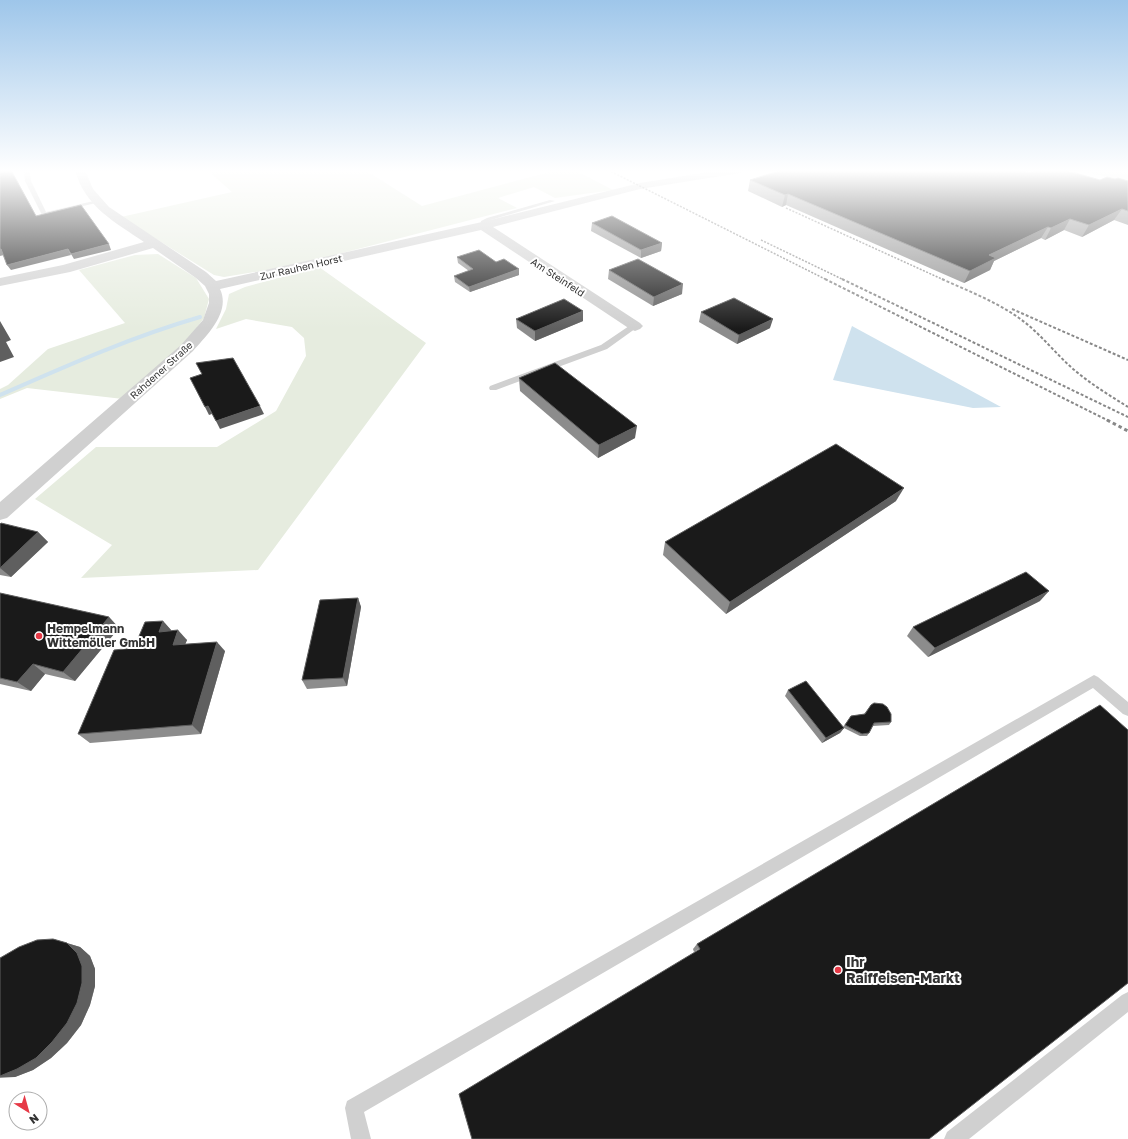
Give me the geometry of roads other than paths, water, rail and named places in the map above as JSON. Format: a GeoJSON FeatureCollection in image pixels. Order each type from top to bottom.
{"type":"FeatureCollection","features":[{"type":"Feature","properties":{"kind":"street"},"geometry":{"type":"LineString","coordinates":[[124,223],[201,275],[213,286]]}},
{"type":"Feature","properties":{"kind":"street","name":"Zur Rauhen Horst"},"geometry":{"type":"LineString","coordinates":[[213,286],[494,223]]}},
{"type":"Feature","properties":{"kind":"street","name":"Am Steinfeld"},"geometry":{"type":"LineString","coordinates":[[483,226],[498,238],[635,326]]}},
{"type":"Feature","properties":{"kind":"street"},"geometry":{"type":"LineString","coordinates":[[1,281],[65,269],[153,244]]}},
{"type":"Feature","properties":{"kind":"street","name":"Rahdener Straße"},"geometry":{"type":"LineString","coordinates":[[0,513],[187,348],[211,320],[217,299],[213,286]]}},
{"type":"Feature","properties":{"kind":"lane"},"geometry":{"type":"LineString","coordinates":[[493,388],[604,347],[635,326]]}},
{"type":"Feature","properties":{"kind":"lane"},"geometry":{"type":"LineString","coordinates":[[361,1139],[354,1108],[1094,681],[1128,710]]}},
{"type":"Feature","properties":{"kind":"lane"},"geometry":{"type":"LineString","coordinates":[[954,1139],[1128,1001]]}},
{"type":"Feature","properties":{"kind":"water"},"geometry":{"type":"Polygon","coordinates":[[[852,326],[1001,407],[973,408],[833,380],[852,326]]]}},
{"type":"Feature","properties":{"kind":"waterway"},"geometry":{"type":"LineString","coordinates":[[0,395],[124,343],[200,317]]}},
{"type":"Feature","properties":{"kind":"railway"},"geometry":{"type":"LineString","coordinates":[[714,223],[827,280]]}},
{"type":"Feature","properties":{"kind":"railway"},"geometry":{"type":"LineString","coordinates":[[819,223],[944,280]]}},
{"type":"Feature","properties":{"kind":"railway"},"geometry":{"type":"LineString","coordinates":[[761,240],[844,280]]}},
{"type":"Feature","properties":{"kind":"railway"},"geometry":{"type":"LineString","coordinates":[[842,279],[1128,417]]}},
{"type":"Feature","properties":{"kind":"railway"},"geometry":{"type":"LineString","coordinates":[[942,279],[991,301],[1019,318],[1033,329],[1065,362],[1099,389],[1128,407]]}},
{"type":"Feature","properties":{"kind":"railway"},"geometry":{"type":"LineString","coordinates":[[827,280],[1107,420]]}},
{"type":"Feature","properties":{"kind":"railway"},"geometry":{"type":"LineString","coordinates":[[1012,309],[1128,360]]}},
{"type":"Feature","properties":{"kind":"railway"},"geometry":{"type":"LineString","coordinates":[[1107,420],[1128,431]]}},
{"type":"Feature","properties":{"kind":"place","name":"Hempelmann Wittemöller GmbH"},"geometry":{"type":"Point","coordinates":[39,636]}},
{"type":"Feature","properties":{"kind":"place","name":"Ihr Raiffeisen-Markt"},"geometry":{"type":"Point","coordinates":[838,970]}}]}
